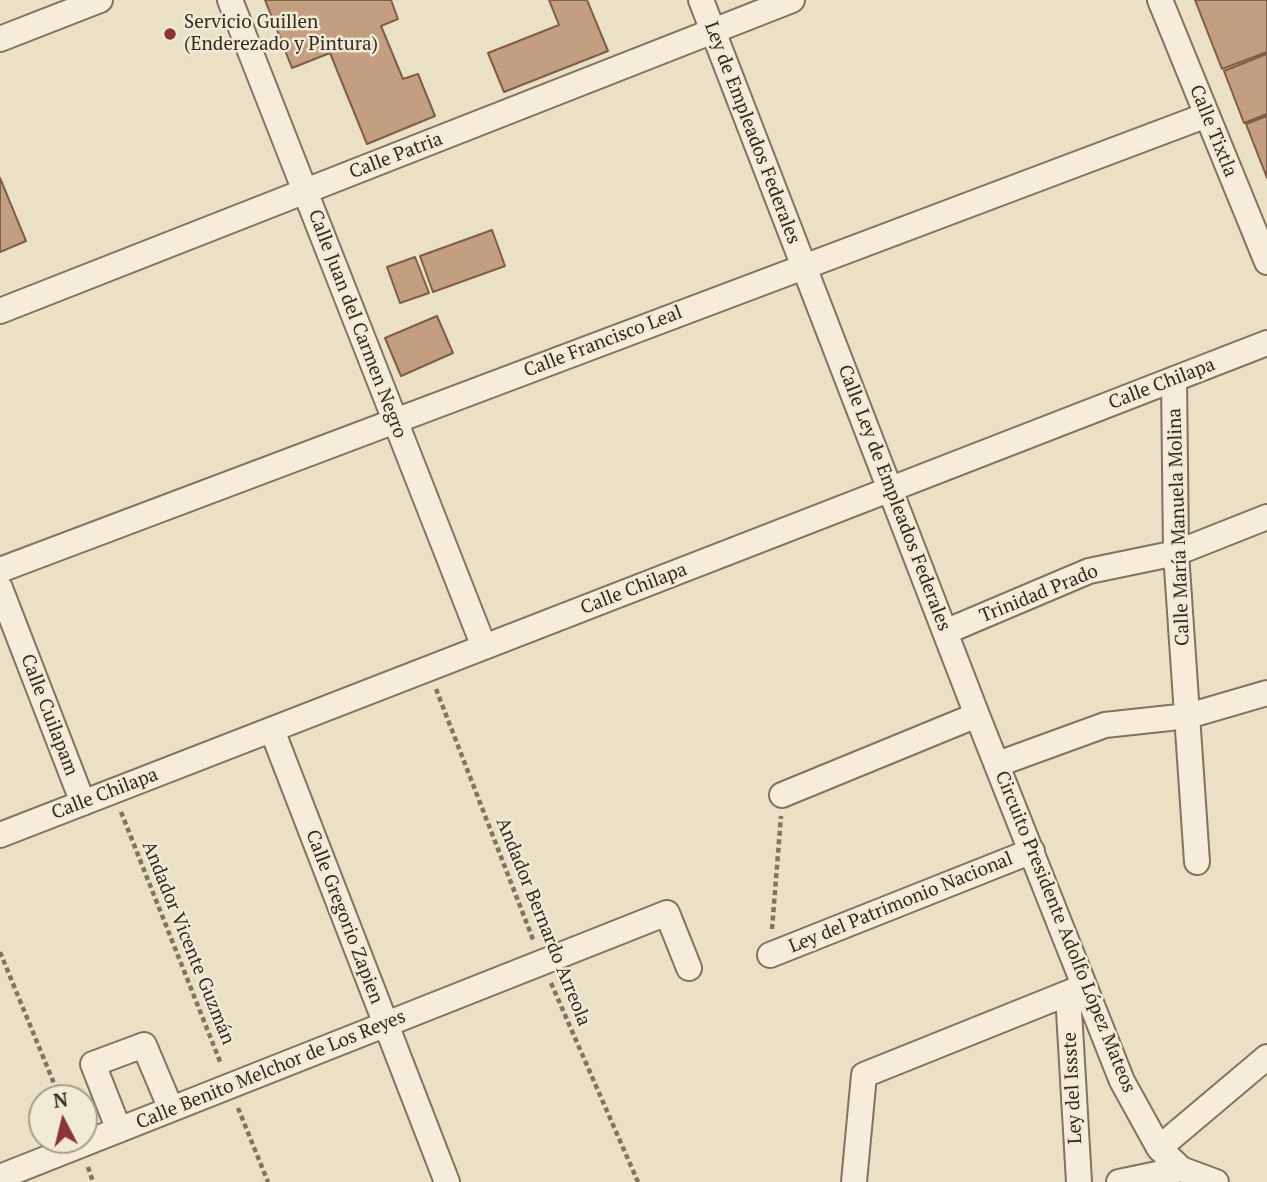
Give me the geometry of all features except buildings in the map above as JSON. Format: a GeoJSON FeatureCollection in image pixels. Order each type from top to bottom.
{"type":"FeatureCollection","features":[{"type":"Feature","properties":{"kind":"street"},"geometry":{"type":"LineString","coordinates":[[0,39],[100,0]]}},
{"type":"Feature","properties":{"kind":"street","name":"Calle Juan del Carmen Negro"},"geometry":{"type":"LineString","coordinates":[[230,0],[484,647]]}},
{"type":"Feature","properties":{"kind":"street","name":"Ley de Empleados Federales"},"geometry":{"type":"LineString","coordinates":[[701,0],[804,267]]}},
{"type":"Feature","properties":{"kind":"street","name":"Calle Patria"},"geometry":{"type":"LineString","coordinates":[[0,311],[792,0]]}},
{"type":"Feature","properties":{"kind":"street","name":"Calle Tixtla"},"geometry":{"type":"LineString","coordinates":[[1160,0],[1267,262]]}},
{"type":"Feature","properties":{"kind":"street","name":"Calle Francisco Leal"},"geometry":{"type":"LineString","coordinates":[[0,570],[1207,115]]}},
{"type":"Feature","properties":{"kind":"street","name":"Calle Ley de Empleados Federales"},"geometry":{"type":"LineString","coordinates":[[804,267],[980,723]]}},
{"type":"Feature","properties":{"kind":"street","name":"Calle Chilapa"},"geometry":{"type":"LineString","coordinates":[[0,835],[1267,343]]}},
{"type":"Feature","properties":{"kind":"street","name":"Calle María Manuela Molina"},"geometry":{"type":"LineString","coordinates":[[1174,379],[1176,553],[1197,862]]}},
{"type":"Feature","properties":{"kind":"street","name":"Trinidad Prado"},"geometry":{"type":"LineString","coordinates":[[945,632],[1089,571],[1176,553],[1267,517]]}},
{"type":"Feature","properties":{"kind":"street","name":"Calle Cuilapam"},"geometry":{"type":"LineString","coordinates":[[0,588],[83,803]]}},
{"type":"Feature","properties":{"kind":"street"},"geometry":{"type":"LineString","coordinates":[[998,764],[1105,725],[1188,716],[1267,693]]}},
{"type":"Feature","properties":{"kind":"street"},"geometry":{"type":"LineString","coordinates":[[782,796],[980,723]]}},
{"type":"Feature","properties":{"kind":"street","name":"Circuito Presidente Adolfo López Mateos"},"geometry":{"type":"LineString","coordinates":[[980,723],[1032,851],[1076,991],[1159,1149],[1181,1169],[1209,1180]]}},
{"type":"Feature","properties":{"kind":"street","name":"Calle Gregorio Zapien"},"geometry":{"type":"LineString","coordinates":[[271,730],[447,1182]]}},
{"type":"Feature","properties":{"kind":"street","name":"Ley del Patrimonio Nacional"},"geometry":{"type":"LineString","coordinates":[[770,955],[1032,851]]}},
{"type":"Feature","properties":{"kind":"street","name":"Calle Benito Melchor de Los Reyes"},"geometry":{"type":"LineString","coordinates":[[0,1177],[667,913],[689,968]]}},
{"type":"Feature","properties":{"kind":"street"},"geometry":{"type":"LineString","coordinates":[[854,1182],[864,1075],[1076,991]]}},
{"type":"Feature","properties":{"kind":"street","name":"Ley del Issste"},"geometry":{"type":"LineString","coordinates":[[1076,991],[1079,1182]]}},
{"type":"Feature","properties":{"kind":"street"},"geometry":{"type":"LineString","coordinates":[[120,1129],[93,1065],[144,1045],[171,1109]]}},
{"type":"Feature","properties":{"kind":"street"},"geometry":{"type":"LineString","coordinates":[[1159,1149],[1267,1057]]}},
{"type":"Feature","properties":{"kind":"street"},"geometry":{"type":"LineString","coordinates":[[1119,1182],[1181,1169]]}},
{"type":"Feature","properties":{"kind":"path","name":"Andador Bernardo Arreola"},"geometry":{"type":"LineString","coordinates":[[428,669],[542,962],[638,1182]]}},
{"type":"Feature","properties":{"kind":"path","name":"Andador Vicente Guzmán"},"geometry":{"type":"LineString","coordinates":[[113,791],[268,1182]]}},
{"type":"Feature","properties":{"kind":"path"},"geometry":{"type":"LineString","coordinates":[[770,955],[782,796]]}},
{"type":"Feature","properties":{"kind":"path"},"geometry":{"type":"LineString","coordinates":[[0,952],[54,1084]]}},
{"type":"Feature","properties":{"kind":"place","name":"Servicio Guillen (Enderezado y Pintura)"},"geometry":{"type":"Point","coordinates":[170,34]}}]}
